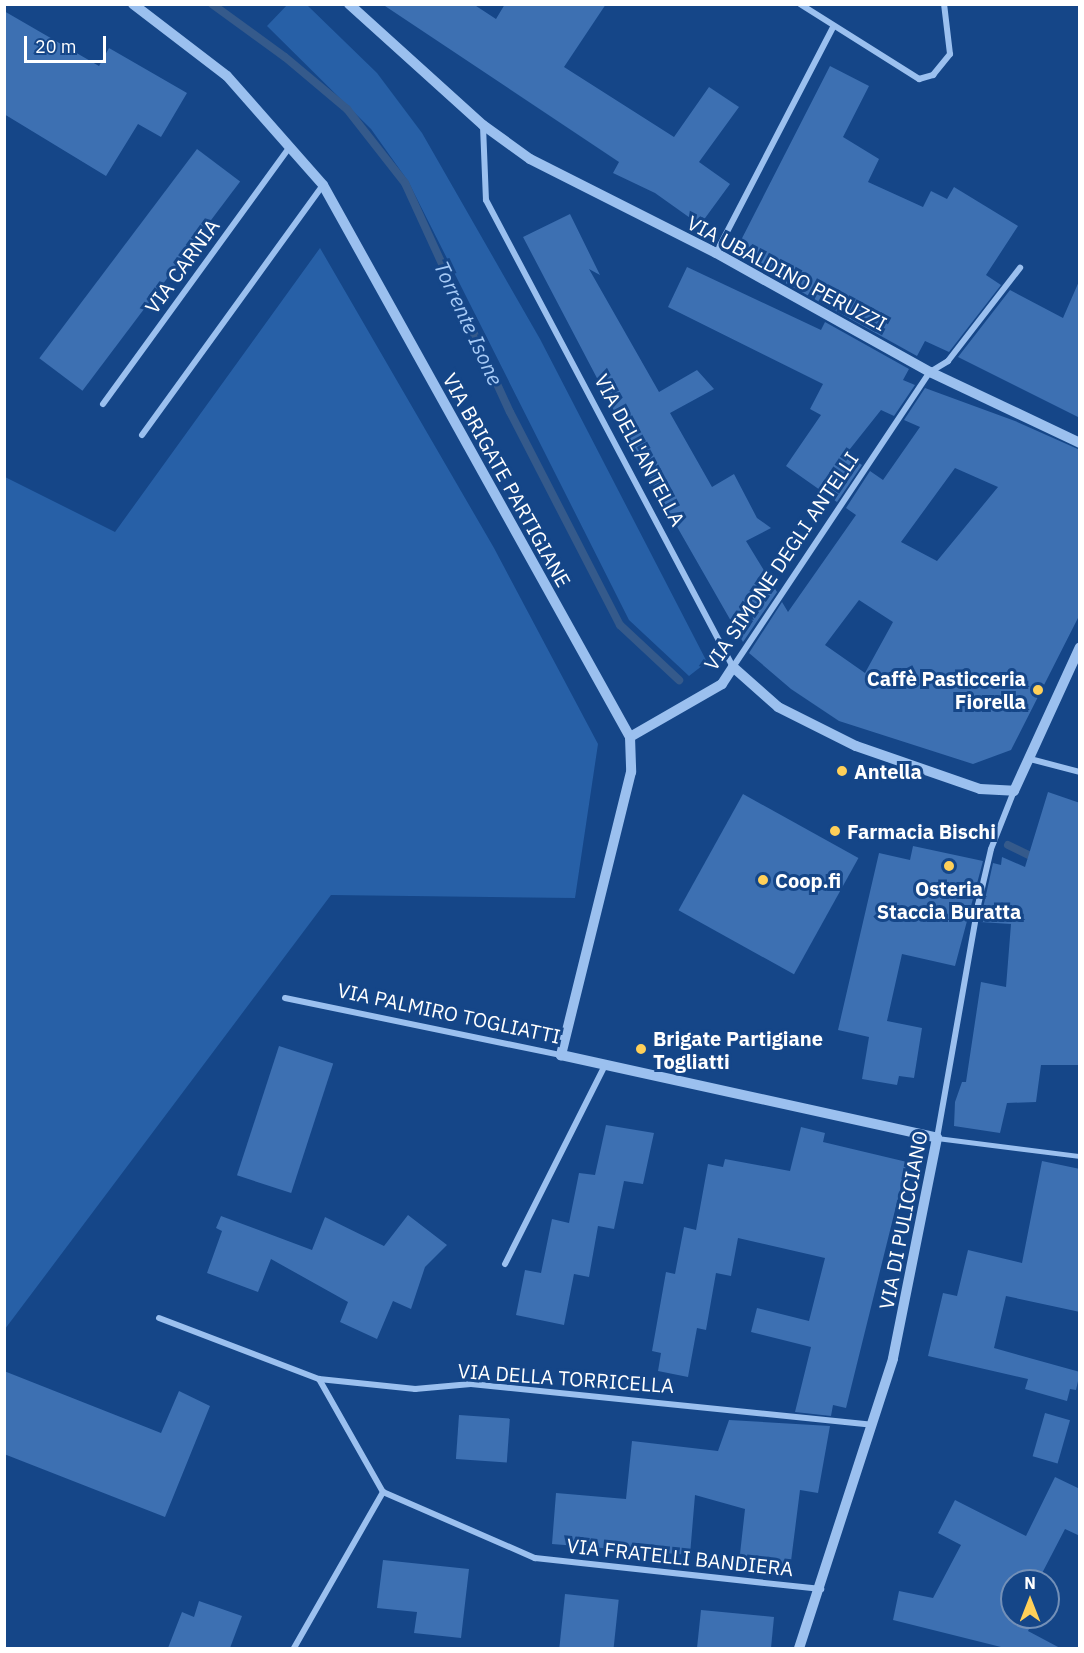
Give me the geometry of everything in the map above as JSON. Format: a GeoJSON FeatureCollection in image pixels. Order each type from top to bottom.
{"type":"FeatureCollection","features":[{"type":"Feature","properties":{"kind":"street","name":"VIA BRIGATE PARTIGIANE"},"geometry":{"type":"LineString","coordinates":[[133,4],[227,76],[323,185],[630,737],[631,772],[561,1055]]}},
{"type":"Feature","properties":{"kind":"street"},"geometry":{"type":"LineString","coordinates":[[349,4],[483,125]]}},
{"type":"Feature","properties":{"kind":"street"},"geometry":{"type":"LineString","coordinates":[[800,4],[833,27],[919,79],[933,75],[951,54],[944,4]]}},
{"type":"Feature","properties":{"kind":"street"},"geometry":{"type":"LineString","coordinates":[[716,253],[833,27]]}},
{"type":"Feature","properties":{"kind":"street","name":"VIA UBALDINO PERUZZI"},"geometry":{"type":"LineString","coordinates":[[483,125],[530,159],[716,253],[930,372],[1080,443]]}},
{"type":"Feature","properties":{"kind":"street","name":"VIA DELL'ANTELLA"},"geometry":{"type":"LineString","coordinates":[[483,125],[486,200],[733,667],[778,707],[856,746],[980,789],[1014,791]]}},
{"type":"Feature","properties":{"kind":"street","name":"VIA CARNIA"},"geometry":{"type":"LineString","coordinates":[[103,404],[289,148]]}},
{"type":"Feature","properties":{"kind":"street"},"geometry":{"type":"LineString","coordinates":[[142,435],[323,185]]}},
{"type":"Feature","properties":{"kind":"street","name":"VIA SIMONE DEGLI ANTELLI"},"geometry":{"type":"LineString","coordinates":[[630,737],[722,684],[930,372],[948,361],[1020,268]]}},
{"type":"Feature","properties":{"kind":"street"},"geometry":{"type":"LineString","coordinates":[[1014,791],[1080,647]]}},
{"type":"Feature","properties":{"kind":"street"},"geometry":{"type":"LineString","coordinates":[[1029,759],[1080,772]]}},
{"type":"Feature","properties":{"kind":"street","name":"VIA DI PULICCIANO"},"geometry":{"type":"LineString","coordinates":[[800,1648],[821,1589],[898,1338],[937,1138],[978,905],[991,849],[1014,791]]}},
{"type":"Feature","properties":{"kind":"street","name":"VIA PALMIRO TOGLIATTI"},"geometry":{"type":"LineString","coordinates":[[285,998],[561,1055],[937,1138]]}},
{"type":"Feature","properties":{"kind":"street"},"geometry":{"type":"LineString","coordinates":[[505,1264],[605,1065]]}},
{"type":"Feature","properties":{"kind":"street","name":"VIA DELLA TORRICELLA"},"geometry":{"type":"LineString","coordinates":[[159,1318],[319,1379],[415,1389],[471,1384],[872,1425]]}},
{"type":"Feature","properties":{"kind":"street"},"geometry":{"type":"LineString","coordinates":[[294,1648],[383,1492],[319,1379]]}},
{"type":"Feature","properties":{"kind":"street","name":"VIA FRATELLI BANDIERA"},"geometry":{"type":"LineString","coordinates":[[383,1492],[535,1558],[821,1589]]}},
{"type":"Feature","properties":{"kind":"lane"},"geometry":{"type":"LineString","coordinates":[[937,1138],[1080,1156]]}},
{"type":"Feature","properties":{"kind":"shaded area"},"geometry":{"type":"Polygon","coordinates":[[[288,4],[307,5],[377,73],[422,133],[540,339],[707,662],[689,676],[629,620],[408,181],[371,129],[267,26],[288,4]]]}},
{"type":"Feature","properties":{"kind":"shaded area"},"geometry":{"type":"Polygon","coordinates":[[[320,248],[494,548],[598,744],[575,898],[331,895],[5,1329],[5,477],[115,532],[320,248]]]}},
{"type":"Feature","properties":{"kind":"building"},"geometry":{"type":"Polygon","coordinates":[[[382,4],[473,4],[496,19],[505,4],[606,4],[564,67],[674,137],[709,87],[739,107],[699,162],[730,184],[700,225],[655,193],[613,173],[619,162],[382,4]]]}},
{"type":"Feature","properties":{"kind":"building"},"geometry":{"type":"Polygon","coordinates":[[[4,11],[99,66],[109,48],[187,93],[161,137],[138,124],[106,176],[4,114],[4,11]]]}},
{"type":"Feature","properties":{"kind":"building"},"geometry":{"type":"Polygon","coordinates":[[[830,66],[869,86],[843,137],[879,159],[868,182],[923,207],[931,191],[947,199],[954,187],[1018,226],[986,275],[1001,285],[949,352],[925,341],[917,356],[771,275],[736,250],[830,66]]]}},
{"type":"Feature","properties":{"kind":"building"},"geometry":{"type":"Polygon","coordinates":[[[197,149],[240,181],[82,391],[39,358],[197,149]]]}},
{"type":"Feature","properties":{"kind":"building"},"geometry":{"type":"Polygon","coordinates":[[[570,214],[600,275],[589,269],[659,392],[697,370],[714,389],[670,413],[712,487],[734,474],[757,518],[771,528],[746,541],[777,592],[743,642],[652,483],[523,237],[570,214]]]}},
{"type":"Feature","properties":{"kind":"building"},"geometry":{"type":"Polygon","coordinates":[[[687,267],[821,330],[825,322],[909,369],[903,380],[915,385],[894,416],[881,410],[846,454],[862,465],[837,502],[786,466],[821,415],[810,409],[823,384],[668,307],[687,267]]]}},
{"type":"Feature","properties":{"kind":"building"},"geometry":{"type":"Polygon","coordinates":[[[1080,279],[1080,418],[958,357],[1010,290],[1063,318],[1080,279]]]}},
{"type":"Feature","properties":{"kind":"building"},"geometry":{"type":"Polygon","coordinates":[[[925,388],[1015,421],[1080,450],[1080,614],[1011,750],[973,764],[839,721],[791,689],[749,653],[782,602],[788,612],[856,515],[846,508],[870,471],[883,480],[920,427],[904,420],[925,388]],[[955,468],[901,542],[937,561],[998,487],[955,468]],[[859,600],[825,645],[865,673],[893,622],[859,600]]]}},
{"type":"Feature","properties":{"kind":"building"},"geometry":{"type":"Polygon","coordinates":[[[1048,792],[1080,803],[1080,1065],[1041,1065],[1036,1102],[1007,1103],[1000,1133],[954,1126],[955,1102],[962,1082],[966,1082],[981,982],[1006,987],[1011,924],[980,922],[993,863],[1001,865],[1002,857],[1025,867],[1048,792]]]}},
{"type":"Feature","properties":{"kind":"building"},"geometry":{"type":"Polygon","coordinates":[[[743,794],[858,858],[794,974],[679,910],[743,794]]]}},
{"type":"Feature","properties":{"kind":"building"},"geometry":{"type":"Polygon","coordinates":[[[913,846],[983,861],[955,966],[902,954],[887,1021],[922,1028],[914,1078],[899,1076],[897,1085],[862,1079],[869,1037],[838,1030],[879,853],[910,860],[913,846]]]}},
{"type":"Feature","properties":{"kind":"building"},"geometry":{"type":"Polygon","coordinates":[[[279,1046],[333,1064],[291,1193],[237,1175],[279,1046]]]}},
{"type":"Feature","properties":{"kind":"building"},"geometry":{"type":"Polygon","coordinates":[[[606,1125],[654,1133],[643,1184],[624,1181],[614,1229],[598,1226],[589,1277],[574,1274],[564,1325],[516,1315],[525,1270],[541,1273],[552,1219],[569,1223],[579,1173],[595,1175],[606,1125]]]}},
{"type":"Feature","properties":{"kind":"building"},"geometry":{"type":"Polygon","coordinates":[[[801,1127],[825,1133],[823,1142],[907,1162],[846,1408],[833,1405],[831,1416],[795,1412],[811,1347],[751,1332],[757,1308],[809,1321],[825,1258],[738,1238],[731,1276],[716,1273],[706,1330],[697,1328],[688,1377],[658,1371],[661,1353],[652,1351],[666,1272],[675,1274],[684,1227],[696,1230],[708,1164],[723,1167],[725,1159],[790,1171],[801,1127]]]}},
{"type":"Feature","properties":{"kind":"building"},"geometry":{"type":"Polygon","coordinates":[[[1042,1161],[1080,1169],[1080,1312],[1006,1296],[994,1348],[1080,1372],[1076,1390],[1070,1389],[1067,1401],[1025,1389],[1028,1379],[928,1356],[943,1293],[957,1296],[968,1250],[1022,1263],[1042,1161]]]}},
{"type":"Feature","properties":{"kind":"building"},"geometry":{"type":"Polygon","coordinates":[[[408,1215],[447,1245],[425,1267],[411,1309],[393,1301],[377,1339],[340,1322],[348,1302],[271,1259],[258,1292],[207,1273],[222,1231],[216,1228],[221,1216],[312,1250],[325,1217],[384,1246],[408,1215]]]}},
{"type":"Feature","properties":{"kind":"building"},"geometry":{"type":"Polygon","coordinates":[[[4,1371],[161,1433],[179,1391],[210,1406],[165,1517],[4,1454],[4,1371]]]}},
{"type":"Feature","properties":{"kind":"building"},"geometry":{"type":"Polygon","coordinates":[[[1045,1413],[1070,1420],[1058,1463],[1033,1456],[1045,1413]]]}},
{"type":"Feature","properties":{"kind":"building"},"geometry":{"type":"Polygon","coordinates":[[[459,1415],[510,1419],[507,1462],[456,1459],[459,1415]]]}},
{"type":"Feature","properties":{"kind":"building"},"geometry":{"type":"Polygon","coordinates":[[[729,1420],[830,1426],[818,1493],[800,1490],[790,1569],[739,1563],[745,1509],[695,1495],[690,1555],[552,1544],[556,1493],[626,1499],[632,1441],[718,1451],[729,1420]]]}},
{"type":"Feature","properties":{"kind":"building"},"geometry":{"type":"Polygon","coordinates":[[[1055,1477],[1080,1489],[1080,1536],[1065,1529],[1044,1569],[1000,1569],[1000,1629],[1029,1629],[1028,1631],[1060,1648],[1005,1648],[893,1620],[899,1591],[933,1598],[961,1545],[938,1533],[955,1500],[1026,1536],[1055,1477]]]}},
{"type":"Feature","properties":{"kind":"building"},"geometry":{"type":"Polygon","coordinates":[[[383,1560],[469,1569],[461,1638],[414,1633],[417,1612],[377,1608],[383,1560]]]}},
{"type":"Feature","properties":{"kind":"building"},"geometry":{"type":"Polygon","coordinates":[[[565,1594],[619,1600],[614,1648],[559,1648],[565,1594]]]}},
{"type":"Feature","properties":{"kind":"building"},"geometry":{"type":"Polygon","coordinates":[[[199,1601],[242,1616],[230,1648],[168,1648],[182,1612],[194,1617],[199,1601]]]}},
{"type":"Feature","properties":{"kind":"building"},"geometry":{"type":"Polygon","coordinates":[[[701,1610],[774,1617],[771,1648],[697,1648],[701,1610]]]}},
{"type":"Feature","properties":{"kind":"waterway","name":"Torrente Isone"},"geometry":{"type":"LineString","coordinates":[[212,4],[285,57],[347,109],[405,183],[510,412],[620,625],[679,680]]}},
{"type":"Feature","properties":{"kind":"waterway","name":"Torrente Isone"},"geometry":{"type":"LineString","coordinates":[[1008,845],[1039,860]]}},
{"type":"Feature","properties":{"kind":"place","name":"Caffè Pasticceria Fiorella"},"geometry":{"type":"Point","coordinates":[1038,690]}},
{"type":"Feature","properties":{"kind":"place","name":"Antella"},"geometry":{"type":"Point","coordinates":[842,771]}},
{"type":"Feature","properties":{"kind":"place","name":"Farmacia Bischi"},"geometry":{"type":"Point","coordinates":[835,831]}},
{"type":"Feature","properties":{"kind":"place","name":"Osteria Staccia Buratta"},"geometry":{"type":"Point","coordinates":[949,866]}},
{"type":"Feature","properties":{"kind":"place","name":"Coop.fi"},"geometry":{"type":"Point","coordinates":[763,880]}},
{"type":"Feature","properties":{"kind":"place","name":"Brigate Partigiane Togliatti"},"geometry":{"type":"Point","coordinates":[641,1049]}}]}
